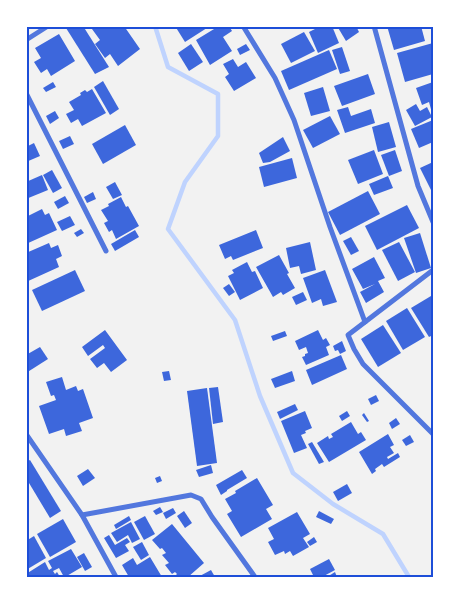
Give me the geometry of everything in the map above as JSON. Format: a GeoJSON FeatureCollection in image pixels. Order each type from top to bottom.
{"type":"FeatureCollection","features":[{"type":"Feature","properties":{"kind":"street"},"geometry":{"type":"LineString","coordinates":[[26,40],[48,26]]}},
{"type":"Feature","properties":{"kind":"street"},"geometry":{"type":"LineString","coordinates":[[243,26],[275,78],[294,120],[330,227],[365,322]]}},
{"type":"Feature","properties":{"kind":"street"},"geometry":{"type":"LineString","coordinates":[[374,26],[418,186],[433,222]]}},
{"type":"Feature","properties":{"kind":"street"},"geometry":{"type":"LineString","coordinates":[[26,94],[106,251]]}},
{"type":"Feature","properties":{"kind":"street"},"geometry":{"type":"LineString","coordinates":[[433,270],[348,335],[363,364],[433,434]]}},
{"type":"Feature","properties":{"kind":"street"},"geometry":{"type":"LineString","coordinates":[[27,438],[82,515],[116,577]]}},
{"type":"Feature","properties":{"kind":"street"},"geometry":{"type":"LineString","coordinates":[[82,515],[191,495],[200,500],[255,577]]}},
{"type":"Feature","properties":{"kind":"building"},"geometry":{"type":"Polygon","coordinates":[[[69,26],[83,26],[109,67],[95,74],[66,28],[69,26]]]}},
{"type":"Feature","properties":{"kind":"building"},"geometry":{"type":"Polygon","coordinates":[[[97,26],[124,26],[140,49],[118,66],[110,54],[105,58],[95,44],[100,40],[92,29],[97,26]]]}},
{"type":"Feature","properties":{"kind":"building"},"geometry":{"type":"Polygon","coordinates":[[[175,26],[210,26],[185,42],[175,26]]]}},
{"type":"Feature","properties":{"kind":"building"},"geometry":{"type":"Polygon","coordinates":[[[219,26],[229,26],[232,31],[223,37],[232,51],[210,65],[196,40],[219,26]]]}},
{"type":"Feature","properties":{"kind":"building"},"geometry":{"type":"Polygon","coordinates":[[[321,26],[332,26],[339,43],[318,53],[309,32],[321,26]]]}},
{"type":"Feature","properties":{"kind":"building"},"geometry":{"type":"Polygon","coordinates":[[[337,26],[356,26],[359,32],[346,41],[337,26]]]}},
{"type":"Feature","properties":{"kind":"building"},"geometry":{"type":"Polygon","coordinates":[[[387,26],[421,26],[425,41],[394,50],[387,26]]]}},
{"type":"Feature","properties":{"kind":"building"},"geometry":{"type":"Polygon","coordinates":[[[304,32],[315,51],[291,63],[281,44],[304,32]]]}},
{"type":"Feature","properties":{"kind":"building"},"geometry":{"type":"Polygon","coordinates":[[[59,34],[75,61],[51,76],[47,69],[41,73],[34,62],[41,58],[35,48],[59,34]]]}},
{"type":"Feature","properties":{"kind":"building"},"geometry":{"type":"Polygon","coordinates":[[[433,43],[433,74],[405,82],[397,53],[433,43]]]}},
{"type":"Feature","properties":{"kind":"building"},"geometry":{"type":"Polygon","coordinates":[[[191,44],[203,62],[189,71],[178,53],[191,44]]]}},
{"type":"Feature","properties":{"kind":"building"},"geometry":{"type":"Polygon","coordinates":[[[246,44],[250,50],[240,55],[237,49],[246,44]]]}},
{"type":"Feature","properties":{"kind":"building"},"geometry":{"type":"Polygon","coordinates":[[[342,47],[350,71],[340,74],[332,50],[342,47]]]}},
{"type":"Feature","properties":{"kind":"building"},"geometry":{"type":"Polygon","coordinates":[[[329,50],[337,69],[289,90],[281,71],[329,50]]]}},
{"type":"Feature","properties":{"kind":"building"},"geometry":{"type":"Polygon","coordinates":[[[233,59],[238,67],[246,62],[256,78],[234,91],[225,77],[229,74],[223,64],[233,59]]]}},
{"type":"Feature","properties":{"kind":"building"},"geometry":{"type":"Polygon","coordinates":[[[368,74],[375,94],[342,106],[334,86],[368,74]]]}},
{"type":"Feature","properties":{"kind":"building"},"geometry":{"type":"Polygon","coordinates":[[[103,81],[119,109],[110,115],[94,87],[103,81]]]}},
{"type":"Feature","properties":{"kind":"building"},"geometry":{"type":"Polygon","coordinates":[[[53,82],[56,87],[46,92],[43,88],[53,82]]]}},
{"type":"Feature","properties":{"kind":"building"},"geometry":{"type":"Polygon","coordinates":[[[433,82],[432,113],[429,102],[422,105],[416,88],[433,82]]]}},
{"type":"Feature","properties":{"kind":"building"},"geometry":{"type":"Polygon","coordinates":[[[323,87],[330,111],[311,116],[304,93],[323,87]]]}},
{"type":"Feature","properties":{"kind":"building"},"geometry":{"type":"Polygon","coordinates":[[[92,89],[106,113],[82,126],[78,119],[71,123],[66,114],[74,110],[69,102],[81,95],[80,93],[85,90],[87,92],[92,89]]]}},
{"type":"Feature","properties":{"kind":"building"},"geometry":{"type":"Polygon","coordinates":[[[416,104],[420,111],[427,107],[432,117],[415,126],[406,110],[416,104]]]}},
{"type":"Feature","properties":{"kind":"building"},"geometry":{"type":"Polygon","coordinates":[[[348,107],[351,116],[371,109],[375,123],[345,133],[337,110],[348,107]]]}},
{"type":"Feature","properties":{"kind":"building"},"geometry":{"type":"Polygon","coordinates":[[[55,111],[59,118],[50,124],[46,116],[55,111]]]}},
{"type":"Feature","properties":{"kind":"building"},"geometry":{"type":"Polygon","coordinates":[[[330,116],[340,134],[313,148],[303,130],[330,116]]]}},
{"type":"Feature","properties":{"kind":"building"},"geometry":{"type":"Polygon","coordinates":[[[433,120],[433,142],[419,148],[411,129],[433,120]]]}},
{"type":"Feature","properties":{"kind":"building"},"geometry":{"type":"Polygon","coordinates":[[[389,122],[396,147],[378,152],[372,127],[389,122]]]}},
{"type":"Feature","properties":{"kind":"building"},"geometry":{"type":"Polygon","coordinates":[[[125,125],[136,145],[103,164],[92,144],[125,125]]]}},
{"type":"Feature","properties":{"kind":"building"},"geometry":{"type":"Polygon","coordinates":[[[70,136],[74,144],[63,149],[59,141],[70,136]]]}},
{"type":"Feature","properties":{"kind":"building"},"geometry":{"type":"Polygon","coordinates":[[[283,137],[290,151],[270,162],[263,163],[259,153],[283,137]]]}},
{"type":"Feature","properties":{"kind":"building"},"geometry":{"type":"Polygon","coordinates":[[[34,143],[40,156],[26,162],[26,147],[34,143]]]}},
{"type":"Feature","properties":{"kind":"building"},"geometry":{"type":"Polygon","coordinates":[[[374,150],[383,174],[358,184],[348,160],[374,150]]]}},
{"type":"Feature","properties":{"kind":"building"},"geometry":{"type":"Polygon","coordinates":[[[395,150],[402,171],[389,176],[381,155],[395,150]]]}},
{"type":"Feature","properties":{"kind":"building"},"geometry":{"type":"Polygon","coordinates":[[[292,158],[297,178],[264,187],[259,167],[292,158]]]}},
{"type":"Feature","properties":{"kind":"building"},"geometry":{"type":"Polygon","coordinates":[[[433,162],[433,194],[420,168],[433,162]]]}},
{"type":"Feature","properties":{"kind":"building"},"geometry":{"type":"Polygon","coordinates":[[[52,170],[62,188],[53,193],[43,175],[52,170]]]}},
{"type":"Feature","properties":{"kind":"building"},"geometry":{"type":"Polygon","coordinates":[[[42,175],[48,190],[26,199],[26,182],[42,175]]]}},
{"type":"Feature","properties":{"kind":"building"},"geometry":{"type":"Polygon","coordinates":[[[388,176],[393,188],[374,195],[369,184],[388,176]]]}},
{"type":"Feature","properties":{"kind":"building"},"geometry":{"type":"Polygon","coordinates":[[[115,182],[122,195],[113,199],[106,187],[115,182]]]}},
{"type":"Feature","properties":{"kind":"building"},"geometry":{"type":"Polygon","coordinates":[[[368,191],[380,214],[340,235],[328,212],[368,191]]]}},
{"type":"Feature","properties":{"kind":"building"},"geometry":{"type":"Polygon","coordinates":[[[93,192],[96,199],[87,203],[84,197],[93,192]]]}},
{"type":"Feature","properties":{"kind":"building"},"geometry":{"type":"Polygon","coordinates":[[[65,196],[69,203],[58,209],[54,202],[65,196]]]}},
{"type":"Feature","properties":{"kind":"building"},"geometry":{"type":"Polygon","coordinates":[[[121,197],[139,226],[116,239],[112,230],[109,232],[104,223],[108,221],[101,210],[121,197]]]}},
{"type":"Feature","properties":{"kind":"building"},"geometry":{"type":"Polygon","coordinates":[[[407,205],[419,228],[377,250],[365,226],[407,205]]]}},
{"type":"Feature","properties":{"kind":"building"},"geometry":{"type":"Polygon","coordinates":[[[42,209],[45,215],[49,213],[57,230],[26,244],[26,217],[42,209]]]}},
{"type":"Feature","properties":{"kind":"building"},"geometry":{"type":"Polygon","coordinates":[[[70,216],[75,225],[62,231],[57,222],[70,216]]]}},
{"type":"Feature","properties":{"kind":"building"},"geometry":{"type":"Polygon","coordinates":[[[81,229],[84,233],[77,237],[74,233],[81,229]]]}},
{"type":"Feature","properties":{"kind":"building"},"geometry":{"type":"Polygon","coordinates":[[[135,230],[139,237],[115,251],[111,244],[135,230]]]}},
{"type":"Feature","properties":{"kind":"building"},"geometry":{"type":"Polygon","coordinates":[[[256,230],[263,248],[233,260],[231,256],[225,259],[219,245],[256,230]]]}},
{"type":"Feature","properties":{"kind":"building"},"geometry":{"type":"Polygon","coordinates":[[[420,233],[431,268],[416,273],[404,238],[420,233]]]}},
{"type":"Feature","properties":{"kind":"building"},"geometry":{"type":"Polygon","coordinates":[[[351,237],[359,251],[351,255],[343,241],[351,237]]]}},
{"type":"Feature","properties":{"kind":"building"},"geometry":{"type":"Polygon","coordinates":[[[310,242],[316,270],[301,274],[299,266],[290,268],[286,248],[310,242]]]}},
{"type":"Feature","properties":{"kind":"building"},"geometry":{"type":"Polygon","coordinates":[[[399,242],[415,272],[398,281],[382,250],[399,242]]]}},
{"type":"Feature","properties":{"kind":"building"},"geometry":{"type":"Polygon","coordinates":[[[49,243],[51,248],[58,245],[62,256],[56,259],[59,267],[26,282],[26,253],[49,243]]]}},
{"type":"Feature","properties":{"kind":"building"},"geometry":{"type":"Polygon","coordinates":[[[279,255],[295,288],[283,295],[281,292],[273,297],[256,267],[279,255]]]}},
{"type":"Feature","properties":{"kind":"building"},"geometry":{"type":"Polygon","coordinates":[[[374,257],[385,278],[378,281],[384,292],[366,303],[360,292],[375,284],[363,289],[352,269],[374,257]]]}},
{"type":"Feature","properties":{"kind":"building"},"geometry":{"type":"Polygon","coordinates":[[[247,262],[252,272],[255,271],[263,288],[240,300],[228,276],[234,273],[232,270],[247,262]]]}},
{"type":"Feature","properties":{"kind":"building"},"geometry":{"type":"Polygon","coordinates":[[[75,270],[85,291],[42,311],[32,290],[75,270]]]}},
{"type":"Feature","properties":{"kind":"building"},"geometry":{"type":"Polygon","coordinates":[[[325,270],[337,302],[323,306],[321,299],[312,303],[303,278],[325,270]]]}},
{"type":"Feature","properties":{"kind":"building"},"geometry":{"type":"Polygon","coordinates":[[[229,284],[235,292],[229,296],[223,288],[229,284]]]}},
{"type":"Feature","properties":{"kind":"building"},"geometry":{"type":"Polygon","coordinates":[[[303,292],[307,300],[296,305],[292,297],[303,292]]]}},
{"type":"Feature","properties":{"kind":"building"},"geometry":{"type":"Polygon","coordinates":[[[431,296],[433,298],[433,335],[429,337],[411,308],[431,296]]]}},
{"type":"Feature","properties":{"kind":"building"},"geometry":{"type":"Polygon","coordinates":[[[407,308],[425,337],[403,350],[386,321],[407,308]]]}},
{"type":"Feature","properties":{"kind":"building"},"geometry":{"type":"Polygon","coordinates":[[[383,325],[401,353],[378,367],[361,339],[383,325]]]}},
{"type":"Feature","properties":{"kind":"building"},"geometry":{"type":"Polygon","coordinates":[[[105,330],[127,360],[111,372],[104,363],[97,368],[90,359],[105,348],[103,345],[88,356],[82,347],[105,330]]]}},
{"type":"Feature","properties":{"kind":"building"},"geometry":{"type":"Polygon","coordinates":[[[318,330],[323,340],[326,338],[330,345],[326,347],[329,355],[306,365],[302,357],[308,353],[306,347],[299,350],[295,341],[318,330]]]}},
{"type":"Feature","properties":{"kind":"building"},"geometry":{"type":"Polygon","coordinates":[[[285,331],[287,336],[273,341],[271,336],[285,331]]]}},
{"type":"Feature","properties":{"kind":"building"},"geometry":{"type":"Polygon","coordinates":[[[342,341],[346,351],[340,354],[338,350],[335,351],[333,346],[342,341]]]}},
{"type":"Feature","properties":{"kind":"building"},"geometry":{"type":"Polygon","coordinates":[[[40,347],[48,359],[26,373],[26,355],[40,347]]]}},
{"type":"Feature","properties":{"kind":"building"},"geometry":{"type":"Polygon","coordinates":[[[341,355],[347,369],[312,385],[306,370],[341,355]]]}},
{"type":"Feature","properties":{"kind":"building"},"geometry":{"type":"Polygon","coordinates":[[[169,371],[171,380],[164,381],[162,372],[169,371]]]}},
{"type":"Feature","properties":{"kind":"building"},"geometry":{"type":"Polygon","coordinates":[[[292,371],[295,381],[275,388],[271,379],[292,371]]]}},
{"type":"Feature","properties":{"kind":"building"},"geometry":{"type":"Polygon","coordinates":[[[62,377],[66,390],[76,386],[78,391],[83,389],[93,418],[79,423],[82,431],[66,436],[64,429],[49,434],[39,406],[56,400],[54,395],[51,396],[46,382],[62,377]]]}},
{"type":"Feature","properties":{"kind":"building"},"geometry":{"type":"Polygon","coordinates":[[[218,387],[223,422],[213,424],[209,388],[218,387]]]}},
{"type":"Feature","properties":{"kind":"building"},"geometry":{"type":"Polygon","coordinates":[[[207,388],[217,463],[197,466],[187,391],[207,388]]]}},
{"type":"Feature","properties":{"kind":"building"},"geometry":{"type":"Polygon","coordinates":[[[376,395],[379,401],[371,405],[368,399],[376,395]]]}},
{"type":"Feature","properties":{"kind":"building"},"geometry":{"type":"Polygon","coordinates":[[[295,404],[298,410],[280,419],[277,412],[295,404]]]}},
{"type":"Feature","properties":{"kind":"building"},"geometry":{"type":"Polygon","coordinates":[[[305,411],[312,428],[301,435],[307,448],[294,453],[281,421],[305,411]]]}},
{"type":"Feature","properties":{"kind":"building"},"geometry":{"type":"Polygon","coordinates":[[[347,411],[350,416],[342,421],[339,416],[347,411]]]}},
{"type":"Feature","properties":{"kind":"building"},"geometry":{"type":"Polygon","coordinates":[[[364,413],[369,421],[367,422],[362,415],[364,413]]]}},
{"type":"Feature","properties":{"kind":"building"},"geometry":{"type":"Polygon","coordinates":[[[396,418],[400,424],[392,429],[389,423],[396,418]]]}},
{"type":"Feature","properties":{"kind":"building"},"geometry":{"type":"Polygon","coordinates":[[[351,422],[358,434],[361,432],[366,440],[329,462],[317,443],[328,436],[329,439],[333,437],[331,434],[351,422]]]}},
{"type":"Feature","properties":{"kind":"building"},"geometry":{"type":"Polygon","coordinates":[[[388,434],[394,445],[390,447],[394,453],[387,457],[388,459],[398,453],[400,457],[384,467],[382,464],[372,474],[359,452],[388,434]]]}},
{"type":"Feature","properties":{"kind":"building"},"geometry":{"type":"Polygon","coordinates":[[[410,435],[414,442],[406,446],[402,440],[410,435]]]}},
{"type":"Feature","properties":{"kind":"building"},"geometry":{"type":"Polygon","coordinates":[[[312,442],[324,462],[319,464],[308,444],[312,442]]]}},
{"type":"Feature","properties":{"kind":"building"},"geometry":{"type":"Polygon","coordinates":[[[30,460],[61,511],[50,518],[26,478],[26,462],[30,460]]]}},
{"type":"Feature","properties":{"kind":"building"},"geometry":{"type":"Polygon","coordinates":[[[211,465],[213,473],[199,477],[196,470],[211,465]]]}},
{"type":"Feature","properties":{"kind":"building"},"geometry":{"type":"Polygon","coordinates":[[[88,469],[95,478],[83,486],[77,476],[88,469]]]}},
{"type":"Feature","properties":{"kind":"building"},"geometry":{"type":"Polygon","coordinates":[[[242,470],[247,478],[221,495],[216,485],[242,470]]]}},
{"type":"Feature","properties":{"kind":"building"},"geometry":{"type":"Polygon","coordinates":[[[160,476],[162,481],[157,483],[155,478],[160,476]]]}},
{"type":"Feature","properties":{"kind":"building"},"geometry":{"type":"Polygon","coordinates":[[[257,478],[273,505],[266,509],[272,519],[241,537],[227,514],[232,511],[225,499],[257,478]]]}},
{"type":"Feature","properties":{"kind":"building"},"geometry":{"type":"Polygon","coordinates":[[[347,484],[352,493],[338,501],[333,492],[347,484]]]}},
{"type":"Feature","properties":{"kind":"building"},"geometry":{"type":"Polygon","coordinates":[[[160,507],[163,512],[156,515],[153,511],[160,507]]]}},
{"type":"Feature","properties":{"kind":"building"},"geometry":{"type":"Polygon","coordinates":[[[173,508],[176,513],[166,519],[163,513],[173,508]]]}},
{"type":"Feature","properties":{"kind":"building"},"geometry":{"type":"Polygon","coordinates":[[[184,511],[192,523],[185,528],[177,516],[184,511]]]}},
{"type":"Feature","properties":{"kind":"building"},"geometry":{"type":"Polygon","coordinates":[[[319,511],[334,519],[331,524],[316,517],[319,511]]]}},
{"type":"Feature","properties":{"kind":"building"},"geometry":{"type":"Polygon","coordinates":[[[297,512],[310,534],[303,538],[309,547],[293,556],[290,551],[285,554],[284,551],[275,555],[268,542],[274,539],[268,528],[297,512]]]}},
{"type":"Feature","properties":{"kind":"building"},"geometry":{"type":"Polygon","coordinates":[[[129,516],[131,520],[116,529],[114,525],[129,516]]]}},
{"type":"Feature","properties":{"kind":"building"},"geometry":{"type":"Polygon","coordinates":[[[145,516],[155,534],[144,540],[134,522],[145,516]]]}},
{"type":"Feature","properties":{"kind":"building"},"geometry":{"type":"Polygon","coordinates":[[[63,519],[76,542],[50,557],[37,534],[63,519]]]}},
{"type":"Feature","properties":{"kind":"building"},"geometry":{"type":"Polygon","coordinates":[[[131,522],[140,539],[132,543],[128,535],[117,542],[111,533],[131,522]]]}},
{"type":"Feature","properties":{"kind":"building"},"geometry":{"type":"Polygon","coordinates":[[[172,524],[204,563],[188,577],[174,577],[177,574],[175,572],[172,574],[165,565],[169,563],[162,555],[166,553],[152,540],[172,524]]]}},
{"type":"Feature","properties":{"kind":"building"},"geometry":{"type":"Polygon","coordinates":[[[109,535],[115,545],[127,538],[130,542],[125,545],[129,551],[116,558],[104,538],[109,535]]]}},
{"type":"Feature","properties":{"kind":"building"},"geometry":{"type":"Polygon","coordinates":[[[34,536],[46,558],[26,570],[26,541],[34,536]]]}},
{"type":"Feature","properties":{"kind":"building"},"geometry":{"type":"Polygon","coordinates":[[[314,537],[317,542],[310,546],[307,542],[314,537]]]}},
{"type":"Feature","properties":{"kind":"building"},"geometry":{"type":"Polygon","coordinates":[[[142,542],[149,555],[141,560],[133,547],[142,542]]]}},
{"type":"Feature","properties":{"kind":"building"},"geometry":{"type":"Polygon","coordinates":[[[71,549],[82,567],[65,577],[59,568],[53,571],[55,574],[57,572],[60,577],[27,577],[26,574],[45,562],[49,570],[52,568],[48,561],[71,549]]]}},
{"type":"Feature","properties":{"kind":"building"},"geometry":{"type":"Polygon","coordinates":[[[84,553],[92,567],[85,571],[77,557],[84,553]]]}},
{"type":"Feature","properties":{"kind":"building"},"geometry":{"type":"Polygon","coordinates":[[[150,557],[162,577],[129,577],[122,565],[133,558],[137,565],[150,557]]]}},
{"type":"Feature","properties":{"kind":"building"},"geometry":{"type":"Polygon","coordinates":[[[329,559],[335,570],[322,577],[314,577],[310,569],[329,559]]]}},
{"type":"Feature","properties":{"kind":"building"},"geometry":{"type":"Polygon","coordinates":[[[211,570],[215,577],[198,577],[211,570]]]}},
{"type":"Feature","properties":{"kind":"building"},"geometry":{"type":"Polygon","coordinates":[[[335,572],[337,577],[327,577],[335,572]]]}},
{"type":"Feature","properties":{"kind":"waterway"},"geometry":{"type":"LineString","coordinates":[[155,26],[168,67],[218,94],[218,136],[185,182],[168,229],[235,320],[260,396],[293,473],[333,504],[383,534],[409,577]]}}]}
